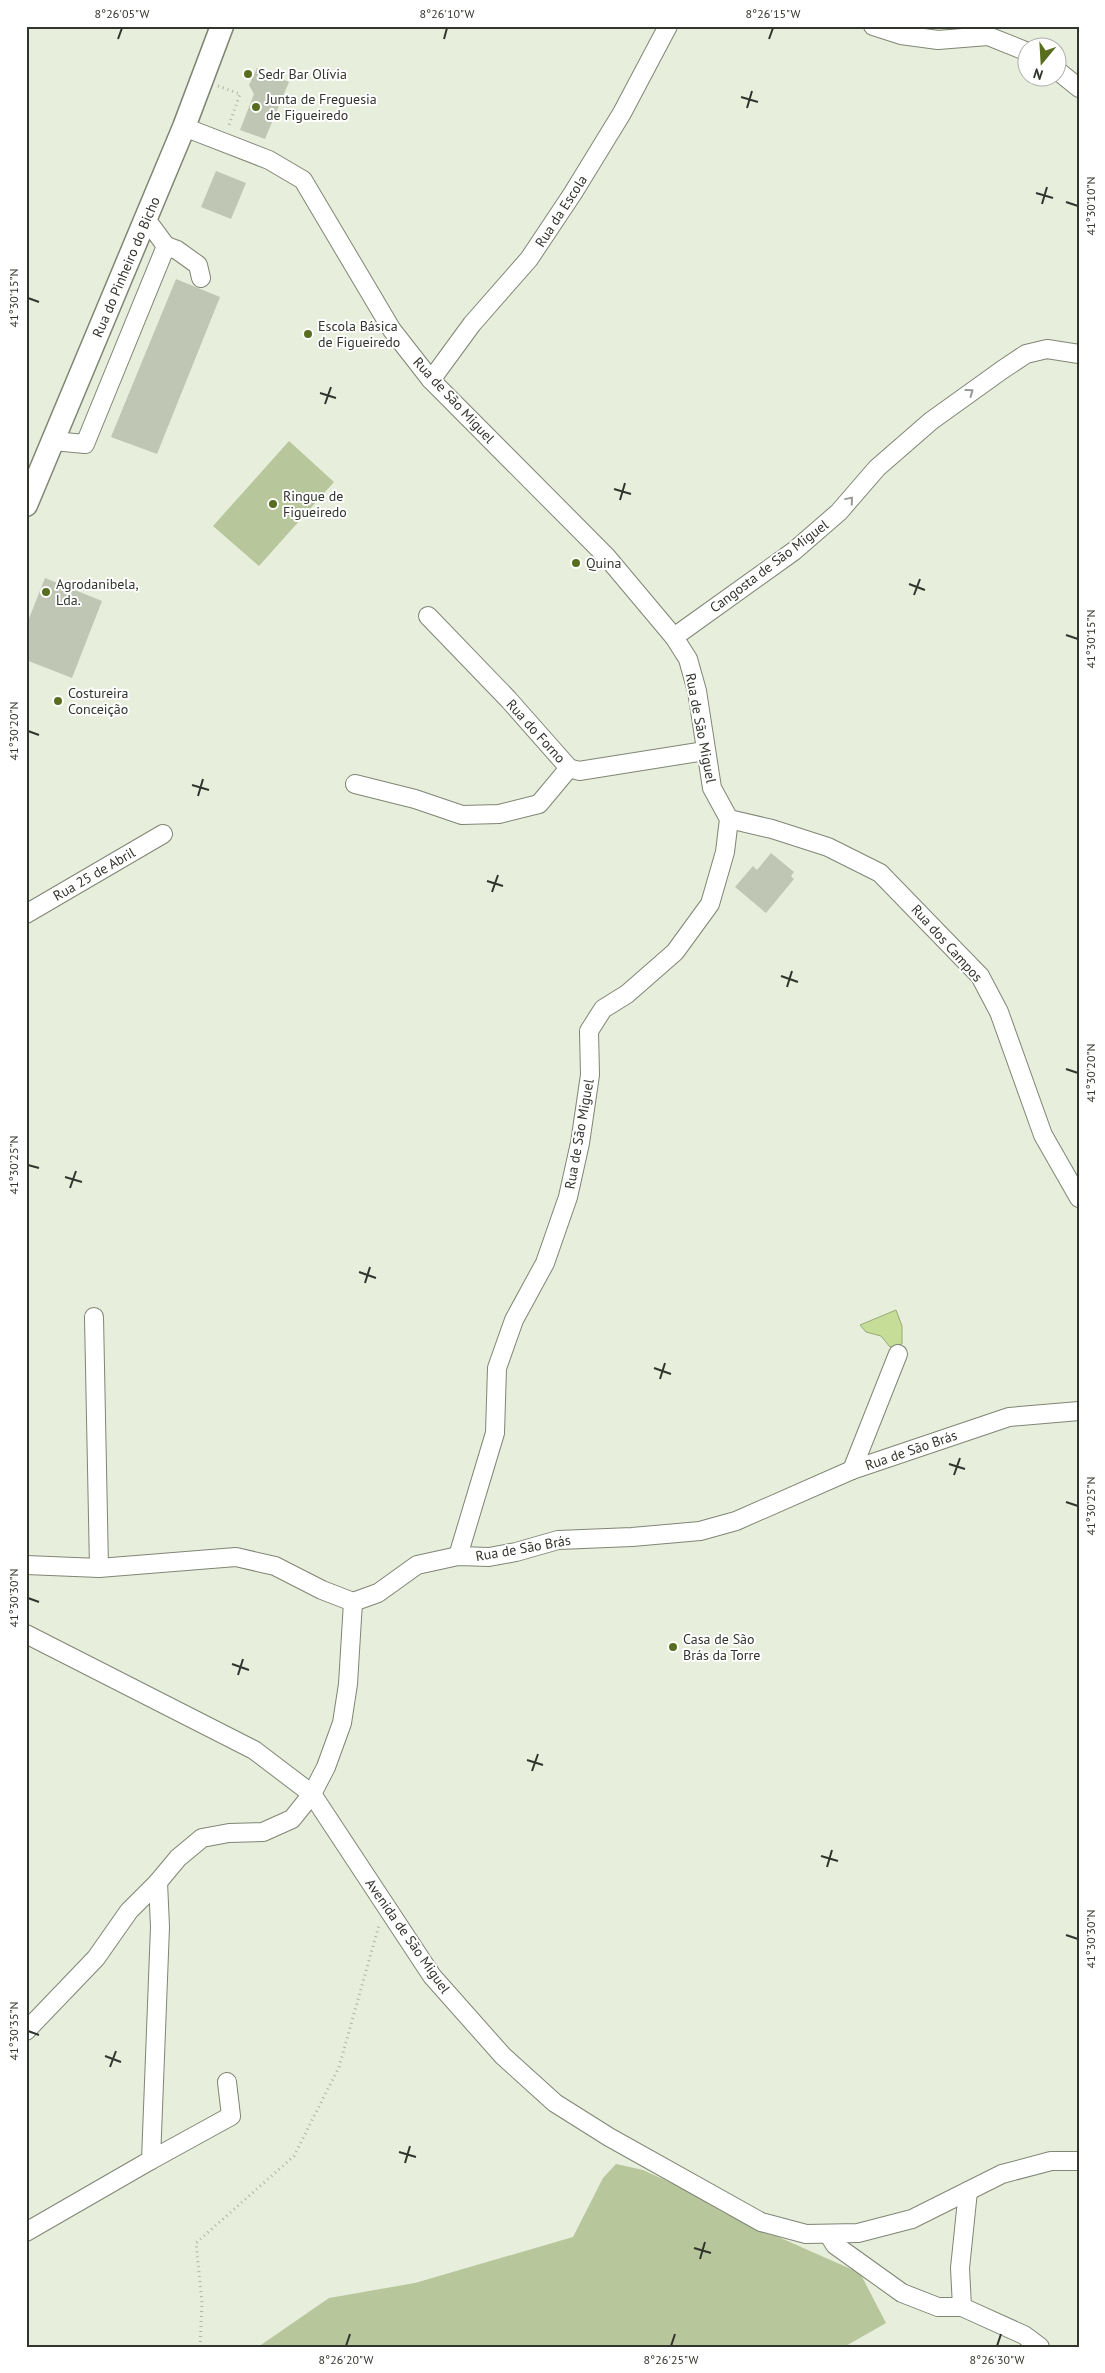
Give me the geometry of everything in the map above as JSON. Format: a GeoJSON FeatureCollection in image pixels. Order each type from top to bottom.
{"type":"FeatureCollection","features":[{"type":"Feature","properties":{"kind":"main road","name":"Rua do Pinheiro do Bicho"},"geometry":{"type":"LineString","coordinates":[[26,506],[184,127],[222,26]]}},
{"type":"Feature","properties":{"kind":"street","name":"Rua da Escola"},"geometry":{"type":"LineString","coordinates":[[431,380],[472,324],[529,259],[573,193],[617,121],[668,26]]}},
{"type":"Feature","properties":{"kind":"street"},"geometry":{"type":"LineString","coordinates":[[873,26],[901,34],[938,40],[992,31],[1018,46]]}},
{"type":"Feature","properties":{"kind":"street"},"geometry":{"type":"LineString","coordinates":[[1068,80],[1079,88]]}},
{"type":"Feature","properties":{"kind":"street","name":"Rua de São Miguel"},"geometry":{"type":"LineString","coordinates":[[184,127],[270,160],[303,180],[392,330],[431,380],[606,556],[674,637],[688,659],[697,691],[712,788],[728,819],[725,852],[710,904],[675,952],[627,994],[603,1009],[589,1031],[590,1075],[580,1143],[568,1197],[545,1263],[514,1320],[497,1368],[495,1433],[458,1556]]}},
{"type":"Feature","properties":{"kind":"street"},"geometry":{"type":"LineString","coordinates":[[146,219],[166,246],[177,250],[198,265],[201,278]]}},
{"type":"Feature","properties":{"kind":"street"},"geometry":{"type":"LineString","coordinates":[[53,441],[84,444],[166,246]]}},
{"type":"Feature","properties":{"kind":"street","name":"Cangosta de São Miguel"},"geometry":{"type":"LineString","coordinates":[[674,637],[794,551],[840,512],[884,462],[932,421],[1002,370],[1026,354],[1047,349],[1079,354]]}},
{"type":"Feature","properties":{"kind":"street","name":"Rua do Forno"},"geometry":{"type":"LineString","coordinates":[[428,616],[508,699],[569,768],[579,771],[705,751]]}},
{"type":"Feature","properties":{"kind":"street"},"geometry":{"type":"LineString","coordinates":[[355,784],[414,799],[462,815],[499,814],[540,804],[569,768]]}},
{"type":"Feature","properties":{"kind":"street","name":"Rua dos Campos"},"geometry":{"type":"LineString","coordinates":[[728,819],[772,829],[828,847],[880,873],[980,976],[999,1012],[1043,1135],[1079,1198]]}},
{"type":"Feature","properties":{"kind":"street","name":"Rua 25 de Abril"},"geometry":{"type":"LineString","coordinates":[[26,914],[162,834]]}},
{"type":"Feature","properties":{"kind":"street"},"geometry":{"type":"LineString","coordinates":[[94,1317],[99,1568]]}},
{"type":"Feature","properties":{"kind":"street"},"geometry":{"type":"LineString","coordinates":[[852,1470],[898,1354]]}},
{"type":"Feature","properties":{"kind":"street","name":"Rua de São Brás"},"geometry":{"type":"LineString","coordinates":[[353,1602],[378,1593],[418,1565],[458,1556],[488,1557],[516,1552],[558,1540],[632,1537],[700,1531],[736,1521],[852,1470],[1009,1417],[1079,1411]]}},
{"type":"Feature","properties":{"kind":"street"},"geometry":{"type":"LineString","coordinates":[[26,1565],[99,1568],[236,1557],[275,1566],[322,1590],[353,1602],[348,1684],[342,1723],[326,1767],[312,1794],[292,1819],[263,1832],[202,1838],[178,1858],[158,1882],[129,1910],[96,1958],[26,2031]]}},
{"type":"Feature","properties":{"kind":"street","name":"Avenida de São Miguel"},"geometry":{"type":"LineString","coordinates":[[26,1634],[254,1750],[312,1794],[384,1906],[439,1984],[503,2056],[555,2103],[609,2137],[761,2222],[806,2234],[858,2233],[912,2219],[1002,2174],[1051,2161],[1079,2161]]}},
{"type":"Feature","properties":{"kind":"street"},"geometry":{"type":"LineString","coordinates":[[150,2160],[160,1927],[158,1882]]}},
{"type":"Feature","properties":{"kind":"street"},"geometry":{"type":"LineString","coordinates":[[26,2232],[150,2160],[232,2116],[227,2082]]}},
{"type":"Feature","properties":{"kind":"street"},"geometry":{"type":"LineString","coordinates":[[962,2307],[960,2268],[968,2191]]}},
{"type":"Feature","properties":{"kind":"street"},"geometry":{"type":"LineString","coordinates":[[828,2234],[835,2245],[902,2293],[938,2307],[962,2307],[1024,2335],[1040,2347]]}},
{"type":"Feature","properties":{"kind":"path"},"geometry":{"type":"LineString","coordinates":[[202,79],[240,94],[224,142]]}},
{"type":"Feature","properties":{"kind":"path"},"geometry":{"type":"LineString","coordinates":[[200,2347],[202,2303],[196,2243],[294,2156],[339,2067],[384,1906]]}},
{"type":"Feature","properties":{"kind":"shaded area","name":"Ringue de Figueiredo"},"geometry":{"type":"Polygon","coordinates":[[[289,441],[334,482],[259,566],[213,526],[289,441]]]}},
{"type":"Feature","properties":{"kind":"shaded area"},"geometry":{"type":"Polygon","coordinates":[[[896,1310],[902,1326],[902,1344],[890,1347],[881,1336],[866,1332],[860,1325],[896,1310]]]}},
{"type":"Feature","properties":{"kind":"shaded area"},"geometry":{"type":"Polygon","coordinates":[[[616,2164],[643,2170],[678,2186],[724,2213],[860,2273],[886,2323],[844,2347],[258,2347],[329,2298],[415,2283],[573,2237],[603,2178],[616,2164]]]}},
{"type":"Feature","properties":{"kind":"building"},"geometry":{"type":"Polygon","coordinates":[[[257,68],[289,82],[265,139],[240,130],[254,94],[249,85],[257,68]]]}},
{"type":"Feature","properties":{"kind":"building"},"geometry":{"type":"Polygon","coordinates":[[[216,171],[246,183],[231,219],[201,207],[216,171]]]}},
{"type":"Feature","properties":{"kind":"building"},"geometry":{"type":"Polygon","coordinates":[[[176,279],[220,297],[157,454],[111,437],[176,279]]]}},
{"type":"Feature","properties":{"kind":"building"},"geometry":{"type":"Polygon","coordinates":[[[45,578],[102,601],[72,678],[26,660],[26,626],[45,578]]]}},
{"type":"Feature","properties":{"kind":"building"},"geometry":{"type":"Polygon","coordinates":[[[771,853],[794,872],[791,876],[794,879],[766,913],[735,887],[753,866],[757,870],[771,853]]]}},
{"type":"Feature","properties":{"kind":"place","name":"Sedr Bar Olívia"},"geometry":{"type":"Point","coordinates":[248,74]}},
{"type":"Feature","properties":{"kind":"place","name":"Junta de Freguesia de Figueiredo"},"geometry":{"type":"Point","coordinates":[256,107]}},
{"type":"Feature","properties":{"kind":"place","name":"Escola Básica de Figueiredo"},"geometry":{"type":"Point","coordinates":[308,334]}},
{"type":"Feature","properties":{"kind":"place","name":"Ringue de Figueiredo"},"geometry":{"type":"Point","coordinates":[273,504]}},
{"type":"Feature","properties":{"kind":"place","name":"Quina"},"geometry":{"type":"Point","coordinates":[576,563]}},
{"type":"Feature","properties":{"kind":"place","name":"Agrodanibela, Lda."},"geometry":{"type":"Point","coordinates":[46,592]}},
{"type":"Feature","properties":{"kind":"place","name":"Costureira Conceição"},"geometry":{"type":"Point","coordinates":[58,701]}},
{"type":"Feature","properties":{"kind":"place","name":"Casa de São Brás da Torre"},"geometry":{"type":"Point","coordinates":[673,1647]}}]}
